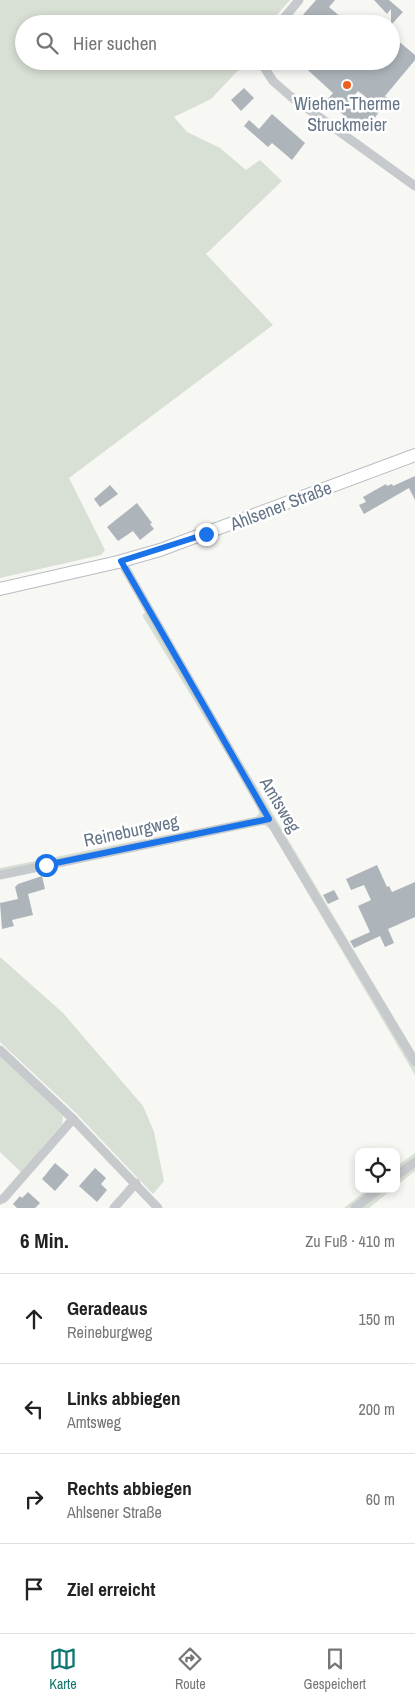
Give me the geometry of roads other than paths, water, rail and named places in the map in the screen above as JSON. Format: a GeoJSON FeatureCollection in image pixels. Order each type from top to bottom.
{"type":"FeatureCollection","features":[{"type":"Feature","properties":{"kind":"main road","name":"Ahlsener Straße"},"geometry":{"type":"LineString","coordinates":[[0,589],[121,561],[206,534],[415,455]]}},
{"type":"Feature","properties":{"kind":"street"},"geometry":{"type":"LineString","coordinates":[[286,15],[299,0]]}},
{"type":"Feature","properties":{"kind":"street"},"geometry":{"type":"LineString","coordinates":[[266,70],[273,81],[290,96],[415,186]]}},
{"type":"Feature","properties":{"kind":"street","name":"Amtsweg"},"geometry":{"type":"LineString","coordinates":[[121,561],[269,819],[415,1062]]}},
{"type":"Feature","properties":{"kind":"street","name":"Reineburgweg"},"geometry":{"type":"LineString","coordinates":[[0,874],[269,819]]}},
{"type":"Feature","properties":{"kind":"street"},"geometry":{"type":"LineString","coordinates":[[0,1050],[73,1119],[158,1208]]}},
{"type":"Feature","properties":{"kind":"street"},"geometry":{"type":"LineString","coordinates":[[0,1200],[4,1198],[73,1119]]}},
{"type":"Feature","properties":{"kind":"street"},"geometry":{"type":"LineString","coordinates":[[400,1173],[415,1162]]}},
{"type":"Feature","properties":{"kind":"street"},"geometry":{"type":"LineString","coordinates":[[114,1208],[136,1183]]}},
{"type":"Feature","properties":{"kind":"street"},"geometry":{"type":"LineString","coordinates":[[355,1208],[375,1193]]}},
{"type":"Feature","properties":{"kind":"place","name":"Wiehen-Therme Struckmeier"},"geometry":{"type":"Point","coordinates":[347,85]}}]}
